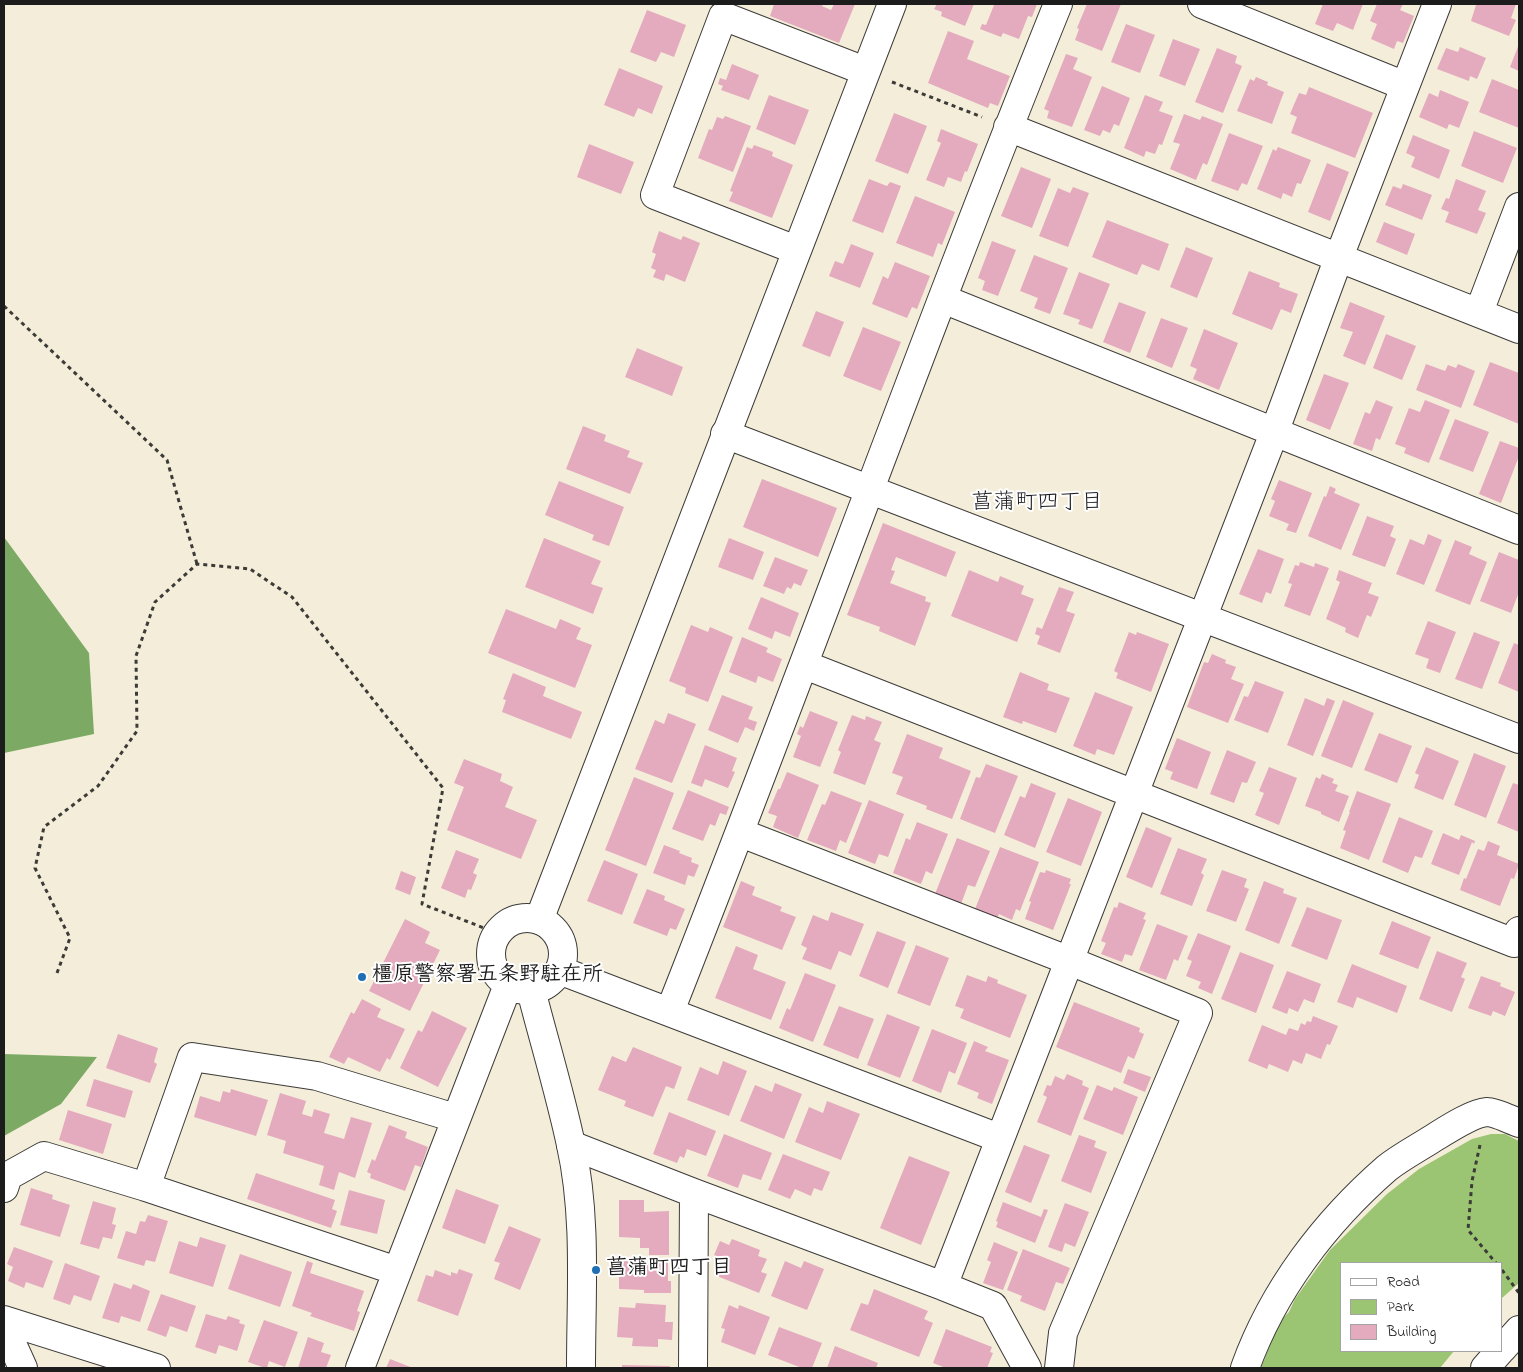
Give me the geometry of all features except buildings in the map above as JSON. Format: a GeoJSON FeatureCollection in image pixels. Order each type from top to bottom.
{"type":"FeatureCollection","features":[{"type":"Feature","properties":{"kind":"street"},"geometry":{"type":"LineString","coordinates":[[539,920],[892,4]]}},
{"type":"Feature","properties":{"kind":"street"},"geometry":{"type":"LineString","coordinates":[[670,1012],[805,665],[1008,127],[1058,4]]}},
{"type":"Feature","properties":{"kind":"street"},"geometry":{"type":"LineString","coordinates":[[1202,4],[1405,86]]}},
{"type":"Feature","properties":{"kind":"street"},"geometry":{"type":"LineString","coordinates":[[943,1286],[999,1138],[1135,794],[1437,4]]}},
{"type":"Feature","properties":{"kind":"street"},"geometry":{"type":"LineString","coordinates":[[796,250],[655,195],[723,16],[865,71]]}},
{"type":"Feature","properties":{"kind":"street"},"geometry":{"type":"LineString","coordinates":[[1008,127],[1519,329]]}},
{"type":"Feature","properties":{"kind":"street"},"geometry":{"type":"LineString","coordinates":[[1479,312],[1519,207]]}},
{"type":"Feature","properties":{"kind":"street"},"geometry":{"type":"LineString","coordinates":[[943,299],[1519,530]]}},
{"type":"Feature","properties":{"kind":"street"},"geometry":{"type":"LineString","coordinates":[[725,434],[1519,739]]}},
{"type":"Feature","properties":{"kind":"street"},"geometry":{"type":"LineString","coordinates":[[805,665],[1514,943],[1519,931]]}},
{"type":"Feature","properties":{"kind":"street"},"geometry":{"type":"LineString","coordinates":[[740,834],[1070,961],[1198,1013],[1063,1333],[1058,1368]]}},
{"type":"Feature","properties":{"kind":"street"},"geometry":{"type":"LineString","coordinates":[[527,918],[539,920],[549,926],[558,935],[562,946],[563,959],[559,970],[552,980],[542,987],[519,987],[499,977],[493,967],[490,956],[492,944],[497,933],[505,925],[527,918]]}},
{"type":"Feature","properties":{"kind":"street"},"geometry":{"type":"LineString","coordinates":[[559,970],[999,1138]]}},
{"type":"Feature","properties":{"kind":"street"},"geometry":{"type":"LineString","coordinates":[[360,1368],[455,1118],[519,987]]}},
{"type":"Feature","properties":{"kind":"street"},"geometry":{"type":"LineString","coordinates":[[519,987],[571,1146],[578,1197],[581,1254],[581,1368]]}},
{"type":"Feature","properties":{"kind":"street"},"geometry":{"type":"LineString","coordinates":[[146,1187],[192,1057],[317,1076],[455,1118]]}},
{"type":"Feature","properties":{"kind":"street"},"geometry":{"type":"LineString","coordinates":[[1245,1368],[1253,1345],[1274,1304],[1314,1244],[1344,1209],[1388,1167],[1460,1121],[1487,1112],[1519,1123]]}},
{"type":"Feature","properties":{"kind":"street"},"geometry":{"type":"LineString","coordinates":[[571,1146],[993,1306],[1027,1368]]}},
{"type":"Feature","properties":{"kind":"street"},"geometry":{"type":"LineString","coordinates":[[4,1188],[8,1176],[44,1156],[146,1187],[397,1271]]}},
{"type":"Feature","properties":{"kind":"street"},"geometry":{"type":"LineString","coordinates":[[694,1194],[700,1366]]}},
{"type":"Feature","properties":{"kind":"street"},"geometry":{"type":"LineString","coordinates":[[4,1320],[156,1368]]}},
{"type":"Feature","properties":{"kind":"street"},"geometry":{"type":"LineString","coordinates":[[4,1326],[23,1368]]}},
{"type":"Feature","properties":{"kind":"street"},"geometry":{"type":"LineString","coordinates":[[1503,1348],[1519,1330]]}},
{"type":"Feature","properties":{"kind":"street"},"geometry":{"type":"LineString","coordinates":[[1484,1368],[1499,1352]]}},
{"type":"Feature","properties":{"kind":"path"},"geometry":{"type":"LineString","coordinates":[[865,71],[1008,127]]}},
{"type":"Feature","properties":{"kind":"path"},"geometry":{"type":"LineString","coordinates":[[4,306],[167,460],[198,564]]}},
{"type":"Feature","properties":{"kind":"path"},"geometry":{"type":"LineString","coordinates":[[57,973],[70,938],[35,868],[44,827],[98,786],[137,730],[136,656],[155,602],[198,564],[250,569],[292,597],[443,788],[422,904],[497,933]]}},
{"type":"Feature","properties":{"kind":"path"},"geometry":{"type":"LineString","coordinates":[[1472,1181],[1468,1230],[1495,1262]]}},
{"type":"Feature","properties":{"kind":"path"},"geometry":{"type":"LineString","coordinates":[[1503,1271],[1519,1293]]}},
{"type":"Feature","properties":{"kind":"green space"},"geometry":{"type":"Polygon","coordinates":[[[4,537],[89,653],[94,734],[4,753],[4,537]]]}},
{"type":"Feature","properties":{"kind":"green space"},"geometry":{"type":"Polygon","coordinates":[[[4,1054],[97,1057],[61,1104],[4,1136],[4,1054]]]}},
{"type":"Feature","properties":{"kind":"green space"},"geometry":{"type":"Polygon","coordinates":[[[1491,1134],[1505,1134],[1519,1141],[1519,1283],[1503,1297],[1503,1262],[1340,1262],[1340,1352],[1453,1352],[1440,1368],[1261,1368],[1279,1322],[1289,1312],[1295,1299],[1330,1250],[1387,1194],[1419,1169],[1472,1139],[1491,1134]]]}},
{"type":"Feature","properties":{"kind":"place","name":"橿原警察署五条野駐在所"},"geometry":{"type":"Point","coordinates":[362,977]}},
{"type":"Feature","properties":{"kind":"place","name":"菖蒲町四丁目"},"geometry":{"type":"Point","coordinates":[596,1270]}},
{"type":"Feature","properties":{"kind":"district","name":"菖蒲町四丁目"},"geometry":{"type":"Point","coordinates":[1037,504]}}]}
